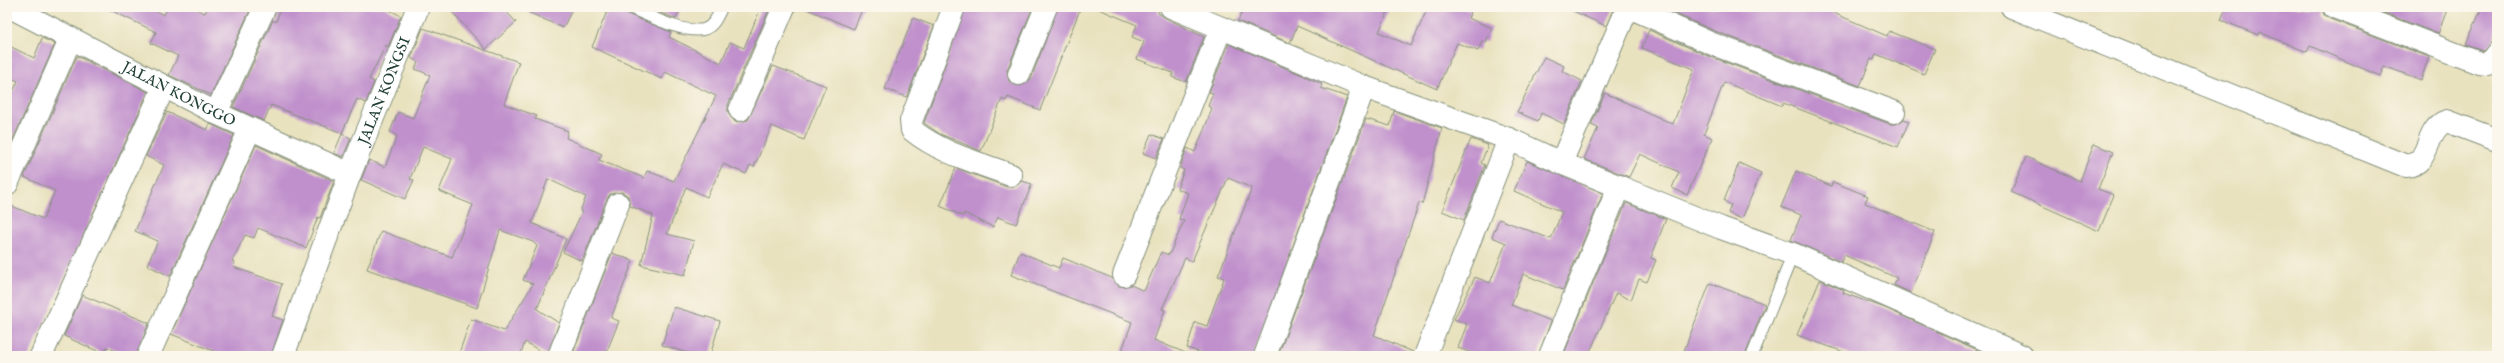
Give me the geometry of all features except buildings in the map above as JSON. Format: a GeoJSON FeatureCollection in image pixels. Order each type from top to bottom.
{"type":"FeatureCollection","features":[{"type":"Feature","properties":{"kind":"street"},"geometry":{"type":"LineString","coordinates":[[216,113],[265,7]]}},
{"type":"Feature","properties":{"kind":"street","name":"JALAN KONGSI"},"geometry":{"type":"LineString","coordinates":[[283,356],[350,174],[418,7]]}},
{"type":"Feature","properties":{"kind":"street"},"geometry":{"type":"LineString","coordinates":[[740,110],[784,7]]}},
{"type":"Feature","properties":{"kind":"street"},"geometry":{"type":"LineString","coordinates":[[954,7],[911,122],[912,130],[926,142],[945,151],[1011,175]]}},
{"type":"Feature","properties":{"kind":"street"},"geometry":{"type":"LineString","coordinates":[[1019,74],[1046,7]]}},
{"type":"Feature","properties":{"kind":"street"},"geometry":{"type":"LineString","coordinates":[[1171,7],[1364,87],[1509,138],[1561,163],[1793,254],[2022,356]]}},
{"type":"Feature","properties":{"kind":"street"},"geometry":{"type":"LineString","coordinates":[[1561,163],[1628,7],[1710,43],[1894,112]]}},
{"type":"Feature","properties":{"kind":"street"},"geometry":{"type":"LineString","coordinates":[[2012,7],[2406,166],[2414,166],[2420,160],[2437,127],[2447,121],[2497,140]]}},
{"type":"Feature","properties":{"kind":"street"},"geometry":{"type":"LineString","coordinates":[[2334,7],[2479,63],[2488,64],[2497,53]]}},
{"type":"Feature","properties":{"kind":"street","name":"JALAN KONGGO"},"geometry":{"type":"LineString","coordinates":[[15,8],[216,113],[350,174]]}},
{"type":"Feature","properties":{"kind":"street"},"geometry":{"type":"LineString","coordinates":[[1124,275],[1221,28]]}},
{"type":"Feature","properties":{"kind":"street"},"geometry":{"type":"LineString","coordinates":[[7,184],[71,38]]}},
{"type":"Feature","properties":{"kind":"street"},"geometry":{"type":"LineString","coordinates":[[41,356],[164,87]]}},
{"type":"Feature","properties":{"kind":"street"},"geometry":{"type":"LineString","coordinates":[[1265,356],[1364,87]]}},
{"type":"Feature","properties":{"kind":"street"},"geometry":{"type":"LineString","coordinates":[[148,356],[250,129]]}},
{"type":"Feature","properties":{"kind":"street"},"geometry":{"type":"LineString","coordinates":[[1425,356],[1509,138]]}},
{"type":"Feature","properties":{"kind":"street"},"geometry":{"type":"LineString","coordinates":[[1550,356],[1619,186]]}},
{"type":"Feature","properties":{"kind":"street"},"geometry":{"type":"LineString","coordinates":[[559,356],[618,204]]}},
{"type":"Feature","properties":{"kind":"lane"},"geometry":{"type":"LineString","coordinates":[[628,7],[682,28],[695,30],[706,28],[716,20],[722,7]]}},
{"type":"Feature","properties":{"kind":"lane"},"geometry":{"type":"LineString","coordinates":[[1752,356],[1793,254]]}}]}
